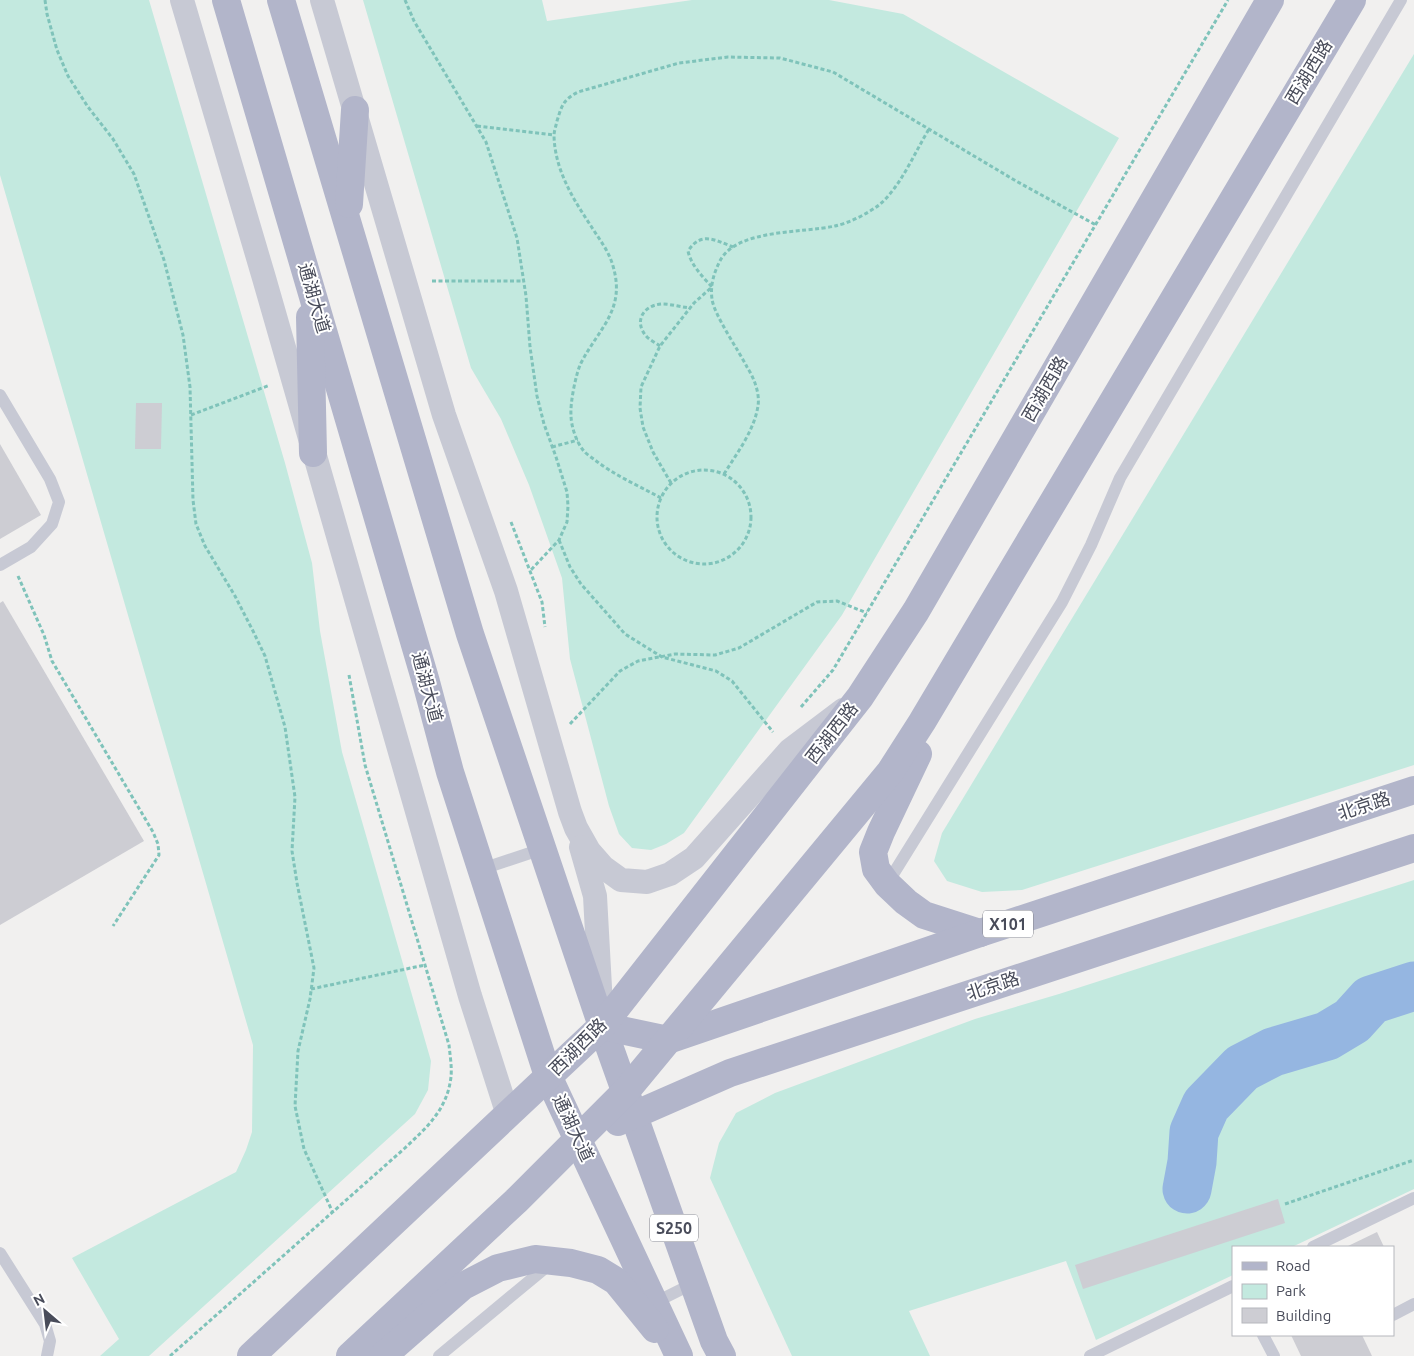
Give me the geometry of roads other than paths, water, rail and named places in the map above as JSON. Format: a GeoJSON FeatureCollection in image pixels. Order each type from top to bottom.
{"type":"FeatureCollection","features":[{"type":"Feature","properties":{"kind":"main road","name":"通湖大道"},"geometry":{"type":"LineString","coordinates":[[226,0],[426,682],[450,772],[548,1076],[677,1356]]}},
{"type":"Feature","properties":{"kind":"main road"},"geometry":{"type":"LineString","coordinates":[[281,0],[470,634],[602,1026],[668,1040]]}},
{"type":"Feature","properties":{"kind":"main road","name":"西湖西路"},"geometry":{"type":"LineString","coordinates":[[251,1356],[602,1026],[860,697],[916,611],[1270,0]]}},
{"type":"Feature","properties":{"kind":"main road","name":"西湖西路"},"geometry":{"type":"LineString","coordinates":[[350,1356],[516,1201],[578,1140],[630,1103],[668,1040],[890,772],[937,697],[1352,0]]}},
{"type":"Feature","properties":{"kind":"main road"},"geometry":{"type":"LineString","coordinates":[[348,223],[355,110]]}},
{"type":"Feature","properties":{"kind":"main road"},"geometry":{"type":"LineString","coordinates":[[309,281],[313,453]]}},
{"type":"Feature","properties":{"kind":"main road"},"geometry":{"type":"LineString","coordinates":[[937,697],[919,752],[873,852],[876,869],[887,884],[906,902],[924,915],[980,933]]}},
{"type":"Feature","properties":{"kind":"main road","name":"北京路"},"geometry":{"type":"LineString","coordinates":[[668,1040],[980,933],[1414,790]]}},
{"type":"Feature","properties":{"kind":"main road","name":"北京路"},"geometry":{"type":"LineString","coordinates":[[630,1103],[730,1073],[1414,848]]}},
{"type":"Feature","properties":{"kind":"main road","name":"S250"},"geometry":{"type":"LineString","coordinates":[[602,1026],[714,1340],[722,1356]]}},
{"type":"Feature","properties":{"kind":"main road"},"geometry":{"type":"LineString","coordinates":[[383,1356],[463,1286],[498,1268],[534,1259],[571,1263],[598,1270],[616,1281],[677,1356]]}},
{"type":"Feature","properties":{"kind":"street"},"geometry":{"type":"LineString","coordinates":[[182,0],[264,278],[470,996],[508,1115]]}},
{"type":"Feature","properties":{"kind":"street"},"geometry":{"type":"LineString","coordinates":[[322,0],[444,415],[506,591],[595,896],[602,1026]]}},
{"type":"Feature","properties":{"kind":"street"},"geometry":{"type":"LineString","coordinates":[[576,828],[589,851],[603,867],[621,880],[647,882],[670,874],[694,858],[790,750],[860,697]]}},
{"type":"Feature","properties":{"kind":"lane"},"geometry":{"type":"LineString","coordinates":[[887,884],[1062,602],[1091,545],[1120,478],[1401,0]]}},
{"type":"Feature","properties":{"kind":"lane"},"geometry":{"type":"LineString","coordinates":[[0,395],[50,478],[59,502],[52,524],[31,547],[5,562]]}},
{"type":"Feature","properties":{"kind":"lane"},"geometry":{"type":"LineString","coordinates":[[482,869],[542,849]]}},
{"type":"Feature","properties":{"kind":"lane"},"geometry":{"type":"LineString","coordinates":[[1315,1246],[1414,1198]]}},
{"type":"Feature","properties":{"kind":"lane"},"geometry":{"type":"LineString","coordinates":[[0,1253],[45,1324],[50,1341],[47,1356]]}},
{"type":"Feature","properties":{"kind":"lane"},"geometry":{"type":"LineString","coordinates":[[439,1356],[554,1261]]}},
{"type":"Feature","properties":{"kind":"lane"},"geometry":{"type":"LineString","coordinates":[[654,1303],[694,1283]]}},
{"type":"Feature","properties":{"kind":"lane"},"geometry":{"type":"LineString","coordinates":[[1090,1356],[1232,1286]]}},
{"type":"Feature","properties":{"kind":"lane"},"geometry":{"type":"LineString","coordinates":[[1394,1314],[1414,1304]]}},
{"type":"Feature","properties":{"kind":"lane"},"geometry":{"type":"LineString","coordinates":[[1264,1336],[1274,1356]]}},
{"type":"Feature","properties":{"kind":"waterway"},"geometry":{"type":"LineString","coordinates":[[1187,1189],[1192,1162],[1194,1132],[1206,1105],[1242,1068],[1273,1052],[1327,1036],[1352,1021],[1371,1000],[1414,986]]}}]}
